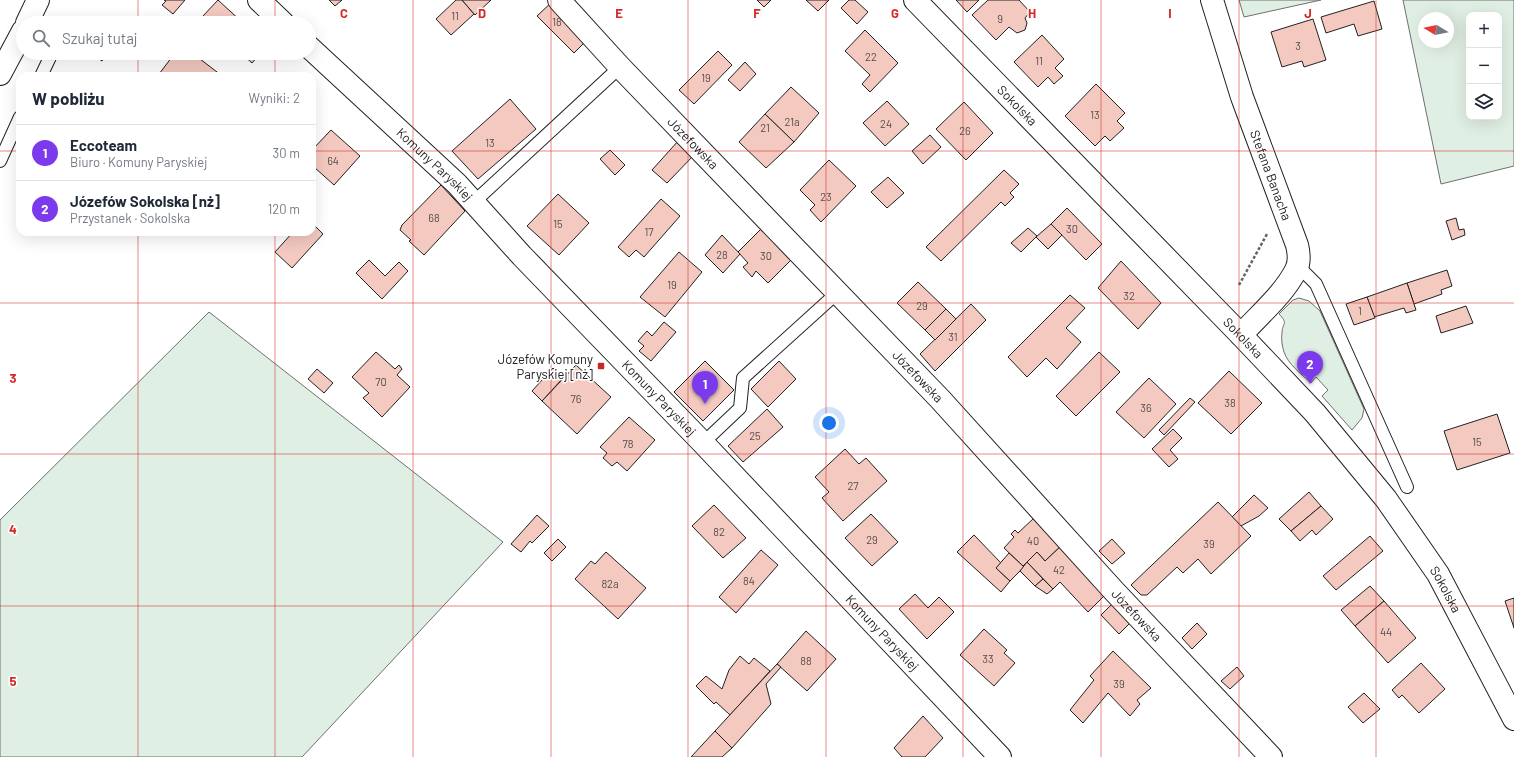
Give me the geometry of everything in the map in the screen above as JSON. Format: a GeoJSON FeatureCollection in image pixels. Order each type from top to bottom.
{"type":"FeatureCollection","features":[{"type":"Feature","properties":{"kind":"street"},"geometry":{"type":"LineString","coordinates":[[31,16],[38,0]]}},
{"type":"Feature","properties":{"kind":"street"},"geometry":{"type":"LineString","coordinates":[[258,0],[275,16]]}},
{"type":"Feature","properties":{"kind":"street","name":"Józefowska"},"geometry":{"type":"LineString","coordinates":[[559,0],[620,67],[940,399],[1114,591],[1271,757]]}},
{"type":"Feature","properties":{"kind":"street","name":"Sokolska"},"geometry":{"type":"LineString","coordinates":[[915,0],[1241,335],[1314,413],[1386,499],[1438,574],[1514,719]]}},
{"type":"Feature","properties":{"kind":"street","name":"Stefana Banacha"},"geometry":{"type":"LineString","coordinates":[[1212,0],[1242,97],[1299,254],[1296,269],[1278,295],[1241,335]]}},
{"type":"Feature","properties":{"kind":"street"},"geometry":{"type":"LineString","coordinates":[[0,74],[16,44]]}},
{"type":"Feature","properties":{"kind":"street","name":"Komuny Paryskiej"},"geometry":{"type":"LineString","coordinates":[[316,53],[457,184],[522,256],[703,443],[1000,757]]}},
{"type":"Feature","properties":{"kind":"lane"},"geometry":{"type":"LineString","coordinates":[[43,72],[49,60]]}},
{"type":"Feature","properties":{"kind":"lane"},"geometry":{"type":"LineString","coordinates":[[474,202],[620,67]]}},
{"type":"Feature","properties":{"kind":"lane"},"geometry":{"type":"LineString","coordinates":[[0,161],[16,126]]}},
{"type":"Feature","properties":{"kind":"lane"},"geometry":{"type":"LineString","coordinates":[[1296,269],[1303,272],[1316,284],[1407,487]]}},
{"type":"Feature","properties":{"kind":"lane"},"geometry":{"type":"LineString","coordinates":[[703,443],[740,408],[743,378],[837,293]]}},
{"type":"Feature","properties":{"kind":"path"},"geometry":{"type":"LineString","coordinates":[[1239,285],[1275,219],[1285,214]]}},
{"type":"Feature","properties":{"kind":"green space"},"geometry":{"type":"Polygon","coordinates":[[[1239,0],[1321,0],[1244,17],[1239,0]]]}},
{"type":"Feature","properties":{"kind":"green space"},"geometry":{"type":"Polygon","coordinates":[[[1403,0],[1514,0],[1514,166],[1441,184],[1403,0]]]}},
{"type":"Feature","properties":{"kind":"green space"},"geometry":{"type":"Polygon","coordinates":[[[1299,298],[1309,301],[1320,311],[1364,409],[1362,418],[1352,430],[1322,396],[1328,390],[1316,377],[1311,383],[1292,365],[1284,352],[1282,345],[1282,330],[1284,320],[1279,314],[1293,300],[1299,298]]]}},
{"type":"Feature","properties":{"kind":"green space"},"geometry":{"type":"Polygon","coordinates":[[[209,312],[503,542],[302,757],[0,757],[0,520],[209,312]]]}},
{"type":"Feature","properties":{"kind":"building"},"geometry":{"type":"Polygon","coordinates":[[[164,0],[185,0],[173,14],[162,5],[166,1],[164,0]]]}},
{"type":"Feature","properties":{"kind":"building"},"geometry":{"type":"Polygon","coordinates":[[[218,0],[235,16],[203,16],[218,0]]]}},
{"type":"Feature","properties":{"kind":"building"},"geometry":{"type":"Polygon","coordinates":[[[329,0],[342,0],[335,6],[329,0]]]}},
{"type":"Feature","properties":{"kind":"building"},"geometry":{"type":"Polygon","coordinates":[[[456,0],[462,0],[474,14],[451,35],[436,19],[456,0]]]}},
{"type":"Feature","properties":{"kind":"building"},"geometry":{"type":"Polygon","coordinates":[[[462,0],[491,0],[475,15],[462,0]]]}},
{"type":"Feature","properties":{"kind":"building"},"geometry":{"type":"Polygon","coordinates":[[[757,0],[771,0],[764,7],[757,0]]]}},
{"type":"Feature","properties":{"kind":"building"},"geometry":{"type":"Polygon","coordinates":[[[806,0],[829,0],[818,11],[806,0]]]}},
{"type":"Feature","properties":{"kind":"building"},"geometry":{"type":"Polygon","coordinates":[[[849,0],[855,0],[868,12],[857,24],[841,8],[849,0]]]}},
{"type":"Feature","properties":{"kind":"building"},"geometry":{"type":"Polygon","coordinates":[[[956,0],[979,0],[967,12],[956,0]]]}},
{"type":"Feature","properties":{"kind":"building"},"geometry":{"type":"Polygon","coordinates":[[[988,0],[1019,0],[1030,12],[1025,18],[1027,23],[1025,30],[1017,33],[1009,27],[996,40],[972,15],[988,0]]]}},
{"type":"Feature","properties":{"kind":"building"},"geometry":{"type":"Polygon","coordinates":[[[553,1],[588,39],[574,53],[537,16],[553,1]]]}},
{"type":"Feature","properties":{"kind":"building"},"geometry":{"type":"Polygon","coordinates":[[[1374,1],[1382,29],[1358,36],[1354,24],[1326,33],[1321,17],[1374,1]]]}},
{"type":"Feature","properties":{"kind":"building"},"geometry":{"type":"Polygon","coordinates":[[[1313,19],[1326,60],[1304,67],[1302,61],[1282,67],[1271,32],[1313,19]]]}},
{"type":"Feature","properties":{"kind":"building"},"geometry":{"type":"Polygon","coordinates":[[[865,30],[898,63],[870,92],[862,84],[870,75],[845,51],[865,30]]]}},
{"type":"Feature","properties":{"kind":"building"},"geometry":{"type":"Polygon","coordinates":[[[1042,35],[1064,59],[1055,68],[1063,76],[1054,84],[1048,77],[1038,87],[1014,62],[1042,35]]]}},
{"type":"Feature","properties":{"kind":"building"},"geometry":{"type":"Polygon","coordinates":[[[718,51],[732,65],[694,104],[679,90],[718,51]]]}},
{"type":"Feature","properties":{"kind":"building"},"geometry":{"type":"Polygon","coordinates":[[[170,60],[201,60],[217,72],[161,72],[170,60]]]}},
{"type":"Feature","properties":{"kind":"building"},"geometry":{"type":"Polygon","coordinates":[[[745,62],[756,74],[740,91],[728,80],[745,62]]]}},
{"type":"Feature","properties":{"kind":"building"},"geometry":{"type":"Polygon","coordinates":[[[1096,84],[1125,113],[1117,121],[1124,128],[1110,141],[1105,136],[1095,146],[1065,116],[1096,84]]]}},
{"type":"Feature","properties":{"kind":"building"},"geometry":{"type":"Polygon","coordinates":[[[791,87],[819,113],[794,142],[765,114],[791,87]]]}},
{"type":"Feature","properties":{"kind":"building"},"geometry":{"type":"Polygon","coordinates":[[[510,99],[536,129],[478,179],[452,151],[510,99]]]}},
{"type":"Feature","properties":{"kind":"building"},"geometry":{"type":"Polygon","coordinates":[[[887,101],[909,124],[885,146],[863,123],[887,101]]]}},
{"type":"Feature","properties":{"kind":"building"},"geometry":{"type":"Polygon","coordinates":[[[964,102],[993,133],[966,160],[936,129],[964,102]]]}},
{"type":"Feature","properties":{"kind":"building"},"geometry":{"type":"Polygon","coordinates":[[[765,114],[794,142],[766,168],[739,142],[765,114]]]}},
{"type":"Feature","properties":{"kind":"building"},"geometry":{"type":"Polygon","coordinates":[[[331,130],[360,156],[334,185],[316,169],[316,146],[331,130]]]}},
{"type":"Feature","properties":{"kind":"building"},"geometry":{"type":"Polygon","coordinates":[[[930,135],[941,147],[923,164],[912,151],[930,135]]]}},
{"type":"Feature","properties":{"kind":"building"},"geometry":{"type":"Polygon","coordinates":[[[679,140],[695,154],[667,183],[652,170],[679,140]]]}},
{"type":"Feature","properties":{"kind":"building"},"geometry":{"type":"Polygon","coordinates":[[[610,150],[625,165],[615,175],[600,159],[610,150]]]}},
{"type":"Feature","properties":{"kind":"building"},"geometry":{"type":"Polygon","coordinates":[[[829,160],[856,186],[821,222],[810,210],[815,205],[800,190],[829,160]]]}},
{"type":"Feature","properties":{"kind":"building"},"geometry":{"type":"Polygon","coordinates":[[[1004,170],[1019,184],[1010,193],[1014,197],[1005,206],[1001,202],[941,261],[926,247],[1004,170]]]}},
{"type":"Feature","properties":{"kind":"building"},"geometry":{"type":"Polygon","coordinates":[[[888,177],[904,193],[887,208],[871,192],[888,177]]]}},
{"type":"Feature","properties":{"kind":"building"},"geometry":{"type":"Polygon","coordinates":[[[441,185],[465,211],[424,255],[400,230],[402,225],[441,185]]]}},
{"type":"Feature","properties":{"kind":"building"},"geometry":{"type":"Polygon","coordinates":[[[558,194],[589,223],[559,255],[527,226],[558,194]]]}},
{"type":"Feature","properties":{"kind":"building"},"geometry":{"type":"Polygon","coordinates":[[[661,199],[680,216],[644,257],[636,250],[629,257],[618,247],[661,199]]]}},
{"type":"Feature","properties":{"kind":"building"},"geometry":{"type":"Polygon","coordinates":[[[1067,208],[1102,244],[1086,260],[1051,224],[1067,208]]]}},
{"type":"Feature","properties":{"kind":"building"},"geometry":{"type":"Polygon","coordinates":[[[1456,218],[1459,230],[1464,229],[1465,235],[1452,240],[1446,221],[1456,218]]]}},
{"type":"Feature","properties":{"kind":"building"},"geometry":{"type":"Polygon","coordinates":[[[1051,224],[1062,235],[1048,249],[1036,237],[1051,224]]]}},
{"type":"Feature","properties":{"kind":"building"},"geometry":{"type":"Polygon","coordinates":[[[316,227],[323,234],[292,268],[275,252],[289,236],[316,236],[316,227]]]}},
{"type":"Feature","properties":{"kind":"building"},"geometry":{"type":"Polygon","coordinates":[[[763,227],[793,258],[768,283],[756,271],[752,277],[743,267],[748,263],[738,252],[763,227]]]}},
{"type":"Feature","properties":{"kind":"building"},"geometry":{"type":"Polygon","coordinates":[[[1028,228],[1037,236],[1021,252],[1011,243],[1028,228]]]}},
{"type":"Feature","properties":{"kind":"building"},"geometry":{"type":"Polygon","coordinates":[[[722,235],[740,254],[723,273],[705,255],[722,235]]]}},
{"type":"Feature","properties":{"kind":"building"},"geometry":{"type":"Polygon","coordinates":[[[679,252],[702,272],[665,317],[640,297],[679,252]]]}},
{"type":"Feature","properties":{"kind":"building"},"geometry":{"type":"Polygon","coordinates":[[[369,260],[385,276],[399,262],[408,271],[382,299],[356,273],[369,260]]]}},
{"type":"Feature","properties":{"kind":"building"},"geometry":{"type":"Polygon","coordinates":[[[1121,261],[1161,303],[1138,329],[1098,288],[1121,261]]]}},
{"type":"Feature","properties":{"kind":"building"},"geometry":{"type":"Polygon","coordinates":[[[1447,270],[1452,286],[1441,290],[1442,294],[1414,304],[1407,283],[1447,270]]]}},
{"type":"Feature","properties":{"kind":"building"},"geometry":{"type":"Polygon","coordinates":[[[918,282],[946,309],[925,330],[897,303],[918,282]]]}},
{"type":"Feature","properties":{"kind":"building"},"geometry":{"type":"Polygon","coordinates":[[[1407,283],[1416,310],[1406,313],[1404,308],[1374,317],[1367,297],[1407,283]]]}},
{"type":"Feature","properties":{"kind":"building"},"geometry":{"type":"Polygon","coordinates":[[[1070,295],[1085,308],[1066,328],[1081,342],[1057,369],[1046,358],[1027,377],[1008,357],[1070,295]]]}},
{"type":"Feature","properties":{"kind":"building"},"geometry":{"type":"Polygon","coordinates":[[[1367,297],[1375,318],[1354,325],[1346,304],[1367,297]]]}},
{"type":"Feature","properties":{"kind":"building"},"geometry":{"type":"Polygon","coordinates":[[[971,304],[986,320],[935,371],[920,354],[971,304]]]}},
{"type":"Feature","properties":{"kind":"building"},"geometry":{"type":"Polygon","coordinates":[[[1466,306],[1473,323],[1441,333],[1436,316],[1466,306]]]}},
{"type":"Feature","properties":{"kind":"building"},"geometry":{"type":"Polygon","coordinates":[[[946,309],[956,319],[935,340],[925,330],[946,309]]]}},
{"type":"Feature","properties":{"kind":"building"},"geometry":{"type":"Polygon","coordinates":[[[664,322],[676,332],[651,361],[639,351],[644,346],[638,341],[647,331],[652,336],[664,322]]]}},
{"type":"Feature","properties":{"kind":"building"},"geometry":{"type":"Polygon","coordinates":[[[376,352],[395,369],[399,365],[402,369],[397,375],[410,387],[382,417],[363,398],[369,393],[352,377],[376,352]]]}},
{"type":"Feature","properties":{"kind":"building"},"geometry":{"type":"Polygon","coordinates":[[[1099,352],[1120,372],[1076,416],[1056,396],[1099,352]]]}},
{"type":"Feature","properties":{"kind":"building"},"geometry":{"type":"Polygon","coordinates":[[[705,361],[734,390],[703,421],[674,392],[705,361]]]}},
{"type":"Feature","properties":{"kind":"building"},"geometry":{"type":"Polygon","coordinates":[[[779,361],[796,379],[768,407],[751,389],[779,361]]]}},
{"type":"Feature","properties":{"kind":"building"},"geometry":{"type":"Polygon","coordinates":[[[576,365],[611,397],[577,434],[542,401],[576,365]]]}},
{"type":"Feature","properties":{"kind":"building"},"geometry":{"type":"Polygon","coordinates":[[[553,368],[563,378],[542,401],[532,391],[553,368]]]}},
{"type":"Feature","properties":{"kind":"building"},"geometry":{"type":"Polygon","coordinates":[[[317,369],[333,383],[324,393],[308,379],[317,369]]]}},
{"type":"Feature","properties":{"kind":"building"},"geometry":{"type":"Polygon","coordinates":[[[1229,371],[1262,403],[1231,434],[1198,403],[1229,371]]]}},
{"type":"Feature","properties":{"kind":"building"},"geometry":{"type":"Polygon","coordinates":[[[1149,378],[1176,404],[1144,438],[1116,412],[1149,378]]]}},
{"type":"Feature","properties":{"kind":"building"},"geometry":{"type":"Polygon","coordinates":[[[1190,398],[1195,402],[1164,435],[1159,430],[1190,398]]]}},
{"type":"Feature","properties":{"kind":"building"},"geometry":{"type":"Polygon","coordinates":[[[767,409],[783,427],[743,462],[728,446],[767,409]]]}},
{"type":"Feature","properties":{"kind":"building"},"geometry":{"type":"Polygon","coordinates":[[[1497,414],[1510,453],[1457,470],[1444,431],[1497,414]]]}},
{"type":"Feature","properties":{"kind":"building"},"geometry":{"type":"Polygon","coordinates":[[[629,417],[655,440],[627,471],[617,462],[612,466],[603,458],[607,453],[600,447],[629,417]]]}},
{"type":"Feature","properties":{"kind":"building"},"geometry":{"type":"Polygon","coordinates":[[[1173,429],[1182,438],[1170,450],[1178,459],[1169,467],[1152,449],[1173,429]]]}},
{"type":"Feature","properties":{"kind":"building"},"geometry":{"type":"Polygon","coordinates":[[[845,449],[859,464],[866,458],[887,481],[843,521],[822,498],[829,492],[815,477],[845,449]]]}},
{"type":"Feature","properties":{"kind":"building"},"geometry":{"type":"Polygon","coordinates":[[[1309,492],[1321,506],[1291,531],[1279,519],[1309,492]]]}},
{"type":"Feature","properties":{"kind":"building"},"geometry":{"type":"Polygon","coordinates":[[[1254,495],[1268,508],[1259,516],[1241,526],[1232,517],[1254,495]]]}},
{"type":"Feature","properties":{"kind":"building"},"geometry":{"type":"Polygon","coordinates":[[[1218,502],[1251,536],[1211,574],[1198,559],[1183,573],[1177,567],[1147,595],[1141,595],[1131,585],[1218,502]]]}},
{"type":"Feature","properties":{"kind":"building"},"geometry":{"type":"Polygon","coordinates":[[[714,505],[746,538],[723,558],[692,526],[714,505]]]}},
{"type":"Feature","properties":{"kind":"building"},"geometry":{"type":"Polygon","coordinates":[[[1321,506],[1333,519],[1316,535],[1312,530],[1300,541],[1291,531],[1321,506]]]}},
{"type":"Feature","properties":{"kind":"building"},"geometry":{"type":"Polygon","coordinates":[[[871,514],[898,542],[872,566],[845,538],[871,514]]]}},
{"type":"Feature","properties":{"kind":"building"},"geometry":{"type":"Polygon","coordinates":[[[537,515],[549,526],[532,543],[530,541],[521,552],[511,544],[537,515]]]}},
{"type":"Feature","properties":{"kind":"building"},"geometry":{"type":"Polygon","coordinates":[[[1034,518],[1061,546],[1045,561],[1037,552],[1023,566],[1004,548],[1014,537],[1011,534],[1015,530],[1018,533],[1034,518]]]}},
{"type":"Feature","properties":{"kind":"building"},"geometry":{"type":"Polygon","coordinates":[[[974,535],[1001,563],[996,568],[1010,581],[1001,592],[957,552],[974,535]]]}},
{"type":"Feature","properties":{"kind":"building"},"geometry":{"type":"Polygon","coordinates":[[[1370,536],[1383,551],[1336,590],[1323,576],[1370,536]]]}},
{"type":"Feature","properties":{"kind":"building"},"geometry":{"type":"Polygon","coordinates":[[[558,539],[566,547],[552,561],[544,553],[558,539]]]}},
{"type":"Feature","properties":{"kind":"building"},"geometry":{"type":"Polygon","coordinates":[[[1112,539],[1125,553],[1112,564],[1099,551],[1112,539]]]}},
{"type":"Feature","properties":{"kind":"building"},"geometry":{"type":"Polygon","coordinates":[[[1061,546],[1106,594],[1088,612],[1060,582],[1053,589],[1027,562],[1037,552],[1045,561],[1061,546]]]}},
{"type":"Feature","properties":{"kind":"building"},"geometry":{"type":"Polygon","coordinates":[[[761,550],[778,565],[736,613],[719,597],[761,550]]]}},
{"type":"Feature","properties":{"kind":"building"},"geometry":{"type":"Polygon","coordinates":[[[606,552],[646,588],[618,619],[575,579],[591,561],[595,564],[606,552]]]}},
{"type":"Feature","properties":{"kind":"building"},"geometry":{"type":"Polygon","coordinates":[[[1009,553],[1024,567],[1010,581],[996,568],[1009,553]]]}},
{"type":"Feature","properties":{"kind":"building"},"geometry":{"type":"Polygon","coordinates":[[[1027,562],[1043,579],[1035,586],[1020,571],[1027,562]]]}},
{"type":"Feature","properties":{"kind":"building"},"geometry":{"type":"Polygon","coordinates":[[[1043,579],[1053,589],[1047,594],[1035,586],[1043,579]]]}},
{"type":"Feature","properties":{"kind":"building"},"geometry":{"type":"Polygon","coordinates":[[[1370,586],[1384,601],[1355,626],[1341,610],[1370,586]]]}},
{"type":"Feature","properties":{"kind":"building"},"geometry":{"type":"Polygon","coordinates":[[[915,594],[928,608],[939,597],[954,612],[927,639],[899,609],[915,594]]]}},
{"type":"Feature","properties":{"kind":"building"},"geometry":{"type":"Polygon","coordinates":[[[1514,598],[1514,628],[1505,601],[1514,598]]]}},
{"type":"Feature","properties":{"kind":"building"},"geometry":{"type":"Polygon","coordinates":[[[1384,601],[1416,638],[1388,663],[1355,626],[1384,601]]]}},
{"type":"Feature","properties":{"kind":"building"},"geometry":{"type":"Polygon","coordinates":[[[1112,604],[1130,623],[1119,634],[1101,615],[1112,604]]]}},
{"type":"Feature","properties":{"kind":"building"},"geometry":{"type":"Polygon","coordinates":[[[1197,623],[1207,634],[1192,649],[1182,638],[1197,623]]]}},
{"type":"Feature","properties":{"kind":"building"},"geometry":{"type":"Polygon","coordinates":[[[984,629],[1007,650],[1004,653],[1015,663],[994,686],[960,655],[984,629]]]}},
{"type":"Feature","properties":{"kind":"building"},"geometry":{"type":"Polygon","coordinates":[[[806,631],[836,659],[807,691],[777,664],[806,631]]]}},
{"type":"Feature","properties":{"kind":"building"},"geometry":{"type":"Polygon","coordinates":[[[1113,651],[1151,688],[1137,700],[1140,704],[1130,716],[1108,693],[1083,723],[1070,710],[1094,680],[1090,676],[1113,651]]]}},
{"type":"Feature","properties":{"kind":"building"},"geometry":{"type":"Polygon","coordinates":[[[740,656],[749,664],[754,658],[770,671],[730,715],[716,702],[714,704],[696,686],[706,676],[722,689],[729,670],[740,656]]]}},
{"type":"Feature","properties":{"kind":"building"},"geometry":{"type":"Polygon","coordinates":[[[1421,663],[1445,689],[1419,713],[1402,695],[1399,698],[1392,690],[1421,663]]]}},
{"type":"Feature","properties":{"kind":"building"},"geometry":{"type":"Polygon","coordinates":[[[777,664],[781,667],[766,684],[771,704],[732,748],[715,731],[777,664]]]}},
{"type":"Feature","properties":{"kind":"building"},"geometry":{"type":"Polygon","coordinates":[[[1237,667],[1244,676],[1230,689],[1221,681],[1237,667]]]}},
{"type":"Feature","properties":{"kind":"building"},"geometry":{"type":"Polygon","coordinates":[[[1364,693],[1380,709],[1363,723],[1348,707],[1364,693]]]}},
{"type":"Feature","properties":{"kind":"building"},"geometry":{"type":"Polygon","coordinates":[[[923,716],[943,738],[925,757],[902,757],[894,748],[923,716]]]}},
{"type":"Feature","properties":{"kind":"building"},"geometry":{"type":"Polygon","coordinates":[[[715,731],[732,748],[722,757],[691,757],[715,731]]]}},
{"type":"Feature","properties":{"kind":"place","name":"Józefów Komuny Paryskiej [nż]"},"geometry":{"type":"Point","coordinates":[601,366]}},
{"type":"Feature","properties":{"kind":"place","name":"Józefów Sokolska [nż]"},"geometry":{"type":"Point","coordinates":[1310,384]}},
{"type":"Feature","properties":{"kind":"place","name":"Eccoteam"},"geometry":{"type":"Point","coordinates":[705,404]}}]}
